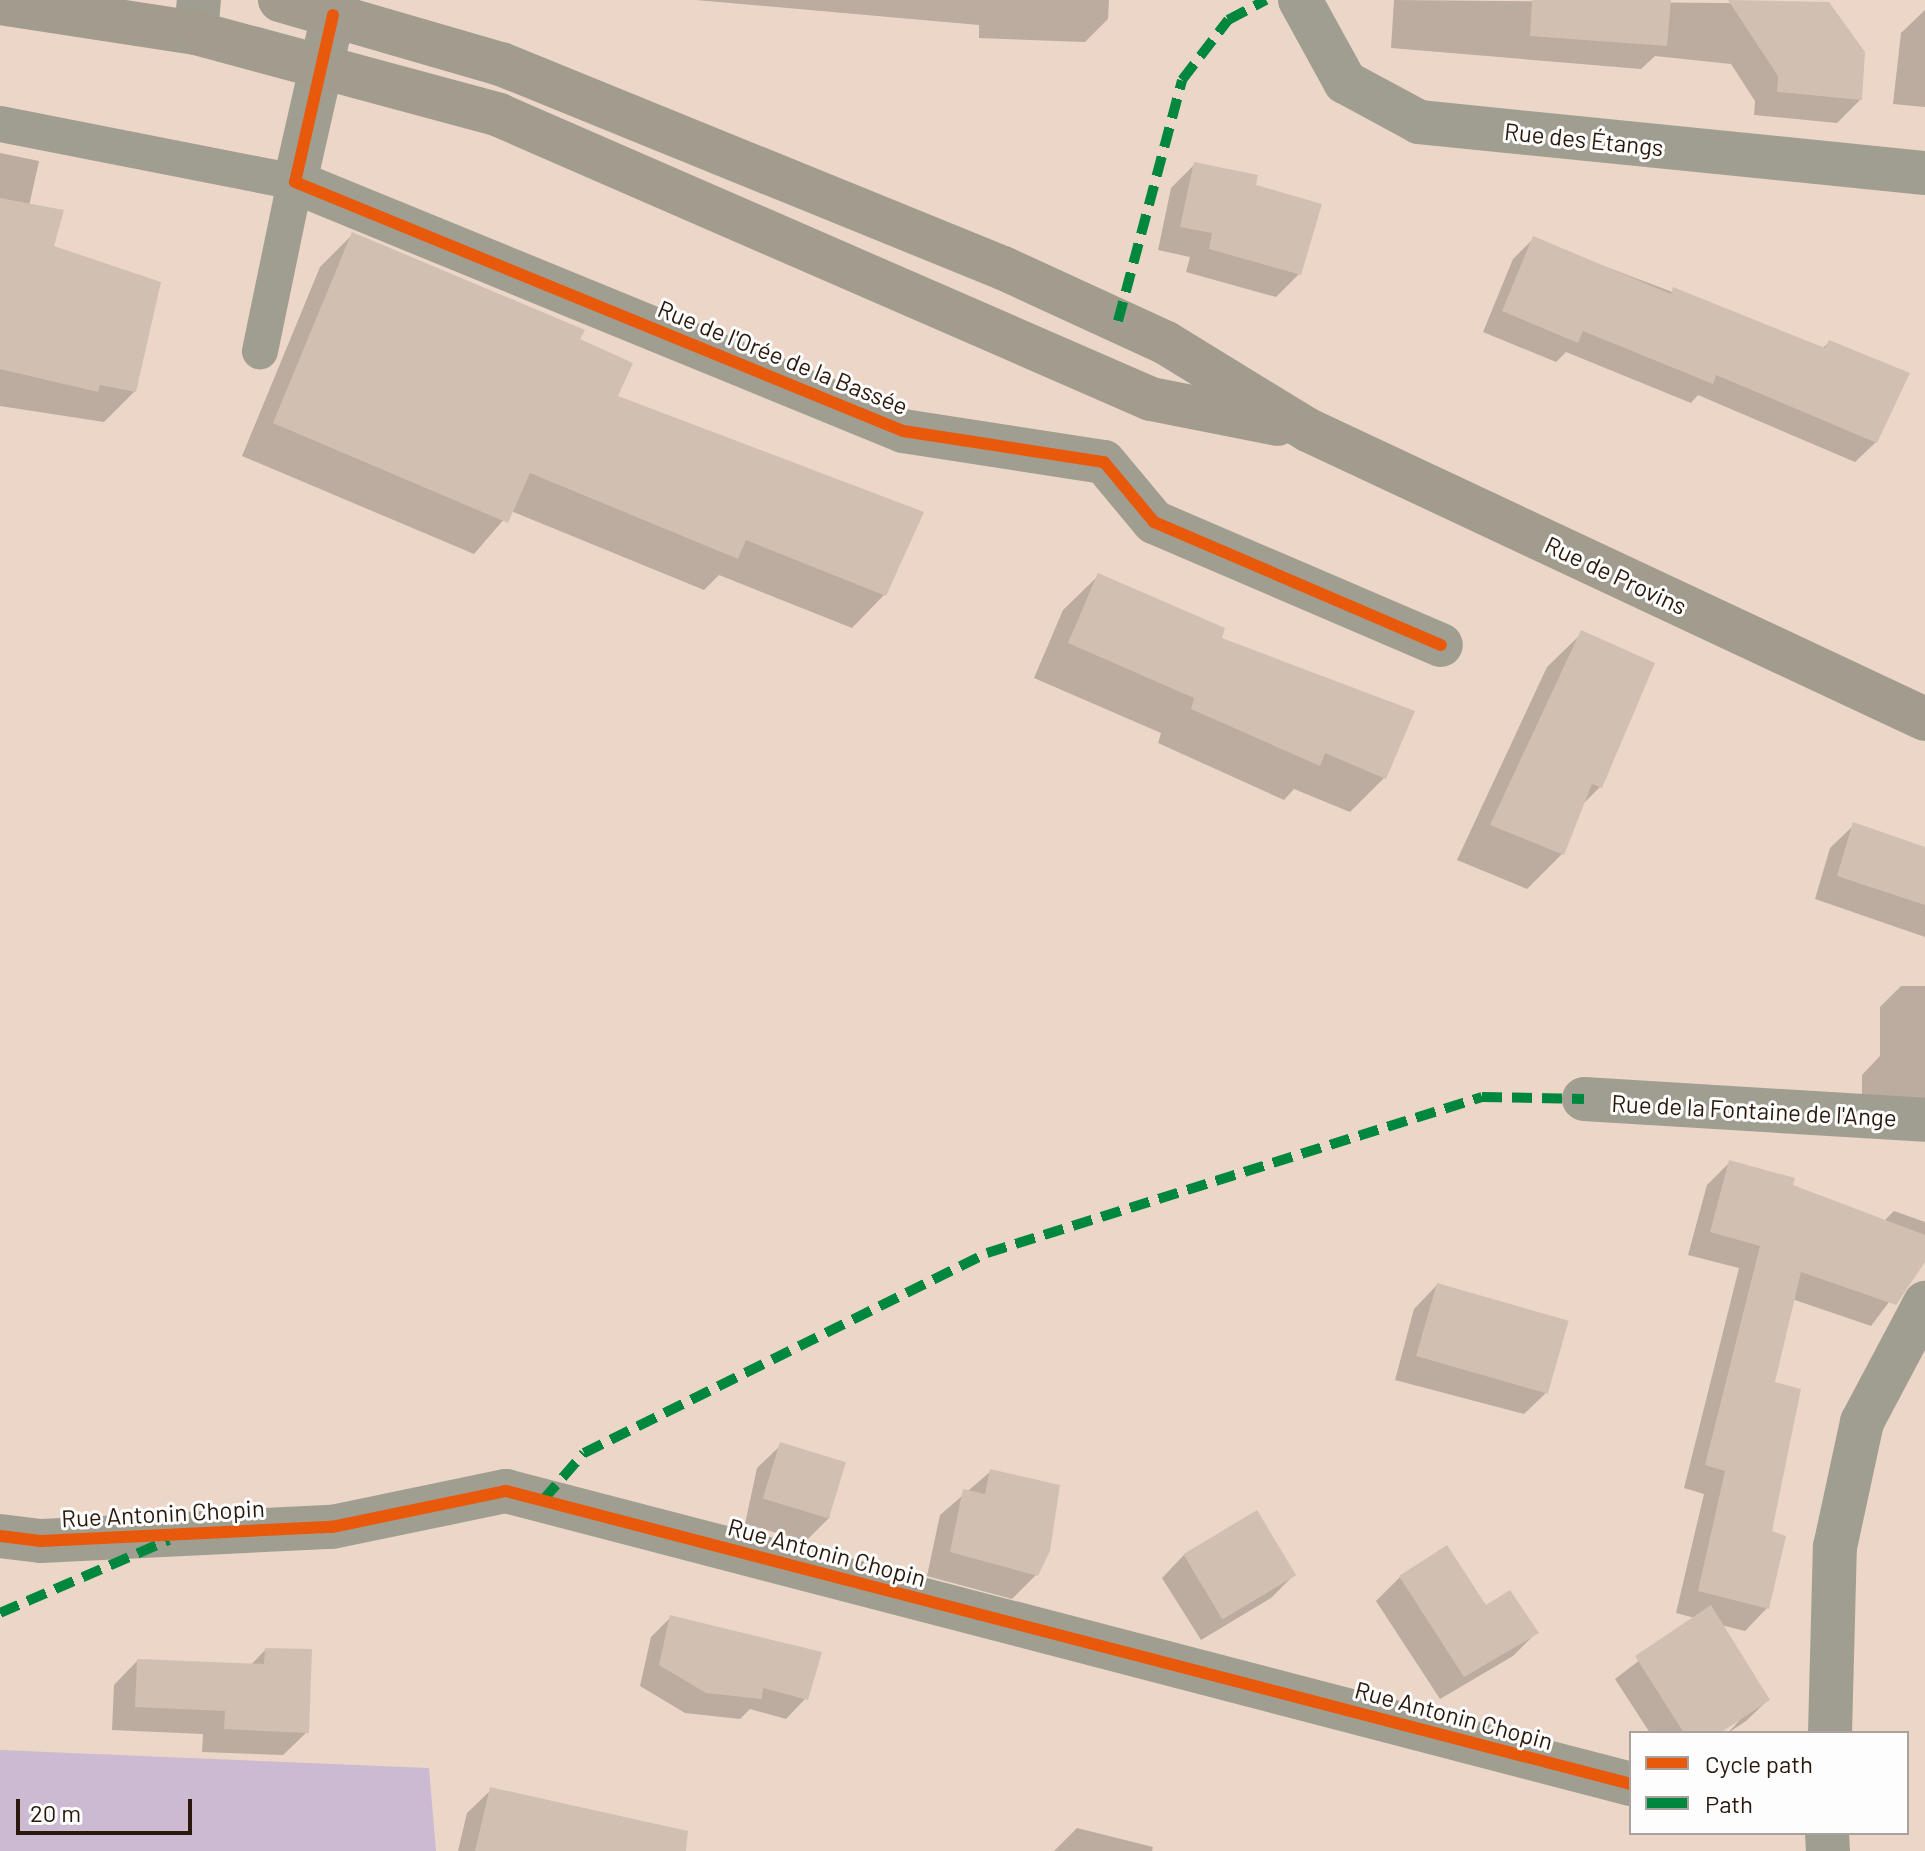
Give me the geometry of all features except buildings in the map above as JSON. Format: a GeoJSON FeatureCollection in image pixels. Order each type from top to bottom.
{"type":"FeatureCollection","features":[{"type":"Feature","properties":{"kind":"main road"},"geometry":{"type":"LineString","coordinates":[[280,0],[501,64],[1003,268],[1166,343],[1308,430]]}},
{"type":"Feature","properties":{"kind":"main road"},"geometry":{"type":"LineString","coordinates":[[0,3],[198,16],[323,67],[499,115],[1151,399],[1308,430]]}},
{"type":"Feature","properties":{"kind":"main road","name":"Rue de Provins"},"geometry":{"type":"LineString","coordinates":[[1308,430],[1925,719]]}},
{"type":"Feature","properties":{"kind":"street","name":"Rue des Étangs"},"geometry":{"type":"LineString","coordinates":[[1300,0],[1345,82],[1419,122],[1925,173]]}},
{"type":"Feature","properties":{"kind":"street"},"geometry":{"type":"LineString","coordinates":[[295,182],[333,15]]}},
{"type":"Feature","properties":{"kind":"street","name":"Rue de l'Orée de la Bassée"},"geometry":{"type":"LineString","coordinates":[[295,182],[903,431],[1104,462],[1154,522],[1441,645]]}},
{"type":"Feature","properties":{"kind":"street","name":"Rue de la Fontaine de l'Ange"},"geometry":{"type":"LineString","coordinates":[[1584,1099],[1925,1120]]}},
{"type":"Feature","properties":{"kind":"street"},"geometry":{"type":"LineString","coordinates":[[1830,1731],[1835,1547],[1862,1422],[1925,1303]]}},
{"type":"Feature","properties":{"kind":"street","name":"Rue Antonin Chopin"},"geometry":{"type":"LineString","coordinates":[[0,1536],[41,1541],[332,1527],[506,1491],[1629,1783]]}},
{"type":"Feature","properties":{"kind":"lane"},"geometry":{"type":"LineString","coordinates":[[0,124],[295,182],[260,351]]}},
{"type":"Feature","properties":{"kind":"shaded area"},"geometry":{"type":"Polygon","coordinates":[[[0,1750],[429,1768],[436,1851],[0,1851],[0,1750]]]}},
{"type":"Feature","properties":{"kind":"marked path"},"geometry":{"type":"LineString","coordinates":[[1118,321],[1182,80],[1228,20],[1266,0]]}},
{"type":"Feature","properties":{"kind":"marked path"},"geometry":{"type":"LineString","coordinates":[[543,1500],[584,1453],[987,1253],[1482,1097],[1584,1099]]}},
{"type":"Feature","properties":{"kind":"marked path"},"geometry":{"type":"LineString","coordinates":[[0,1613],[169,1540]]}},
{"type":"Feature","properties":{"kind":"cycle path"},"geometry":{"type":"LineString","coordinates":[[333,15],[295,182],[903,431],[1104,462],[1154,522],[1441,645]]}},
{"type":"Feature","properties":{"kind":"cycle path"},"geometry":{"type":"LineString","coordinates":[[0,1536],[41,1541],[332,1527],[506,1491],[1629,1783]]}}]}
